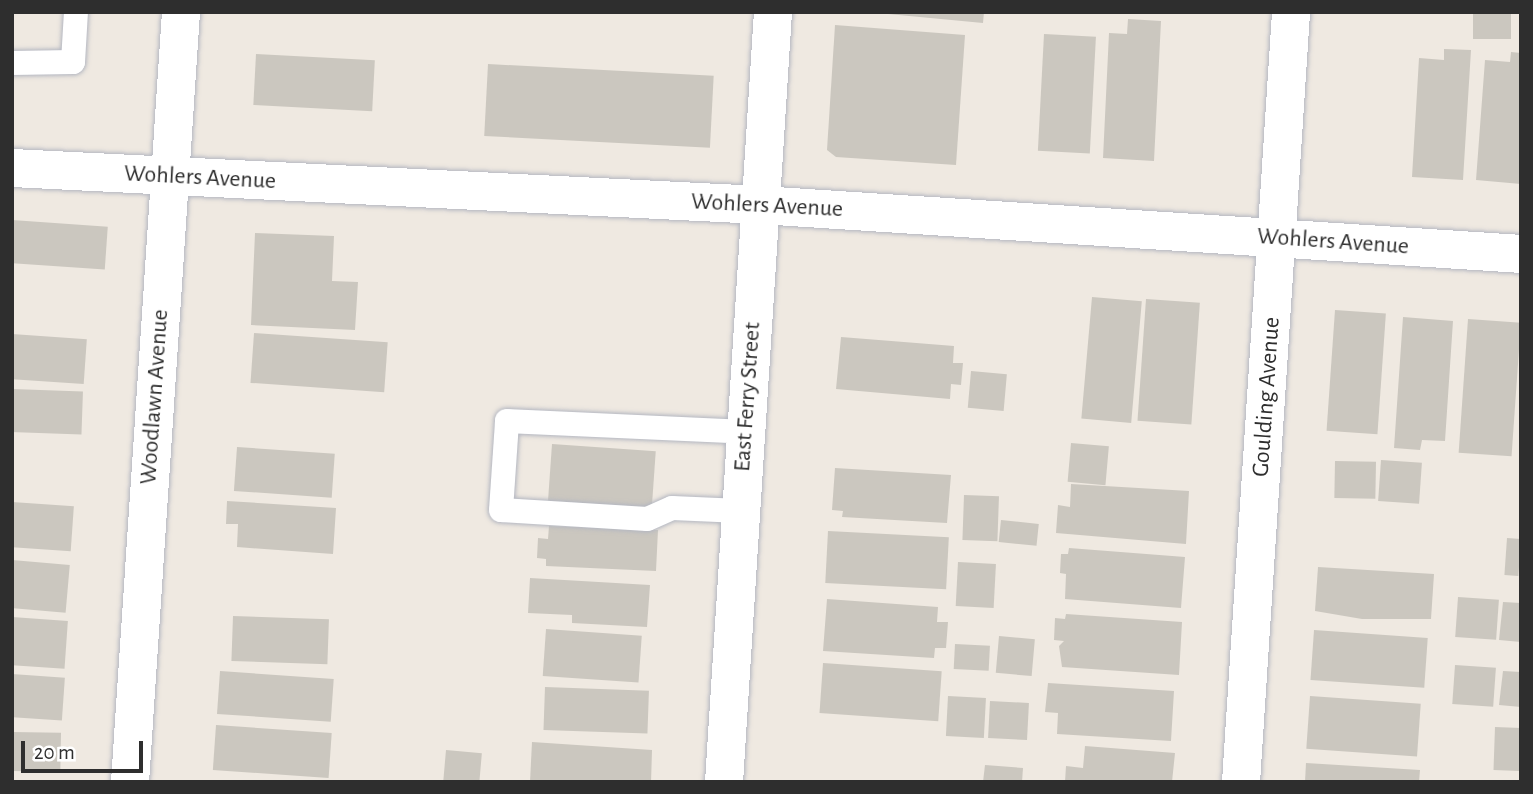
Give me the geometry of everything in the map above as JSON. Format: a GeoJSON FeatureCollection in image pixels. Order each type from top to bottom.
{"type":"FeatureCollection","features":[{"type":"Feature","properties":{"kind":"street","name":"Woodlawn Avenue"},"geometry":{"type":"LineString","coordinates":[[130,782],[181,12]]}},
{"type":"Feature","properties":{"kind":"street","name":"East Ferry Street"},"geometry":{"type":"LineString","coordinates":[[724,782],[773,12]]}},
{"type":"Feature","properties":{"kind":"street","name":"Goulding Avenue"},"geometry":{"type":"LineString","coordinates":[[1241,782],[1291,12]]}},
{"type":"Feature","properties":{"kind":"street","name":"Wohlers Avenue"},"geometry":{"type":"LineString","coordinates":[[12,168],[760,205],[1521,254]]}},
{"type":"Feature","properties":{"kind":"lane"},"geometry":{"type":"LineString","coordinates":[[12,63],[73,62],[76,12]]}},
{"type":"Feature","properties":{"kind":"lane"},"geometry":{"type":"LineString","coordinates":[[741,510],[672,508],[647,519],[501,510],[507,421],[746,432]]}},
{"type":"Feature","properties":{"kind":"building"},"geometry":{"type":"Polygon","coordinates":[[[867,12],[984,12],[983,23],[867,12]]]}},
{"type":"Feature","properties":{"kind":"building"},"geometry":{"type":"Polygon","coordinates":[[[1473,12],[1511,12],[1511,39],[1473,39],[1473,12]]]}},
{"type":"Feature","properties":{"kind":"building"},"geometry":{"type":"Polygon","coordinates":[[[1128,19],[1161,21],[1154,161],[1103,158],[1109,33],[1127,34],[1128,19]]]}},
{"type":"Feature","properties":{"kind":"building"},"geometry":{"type":"Polygon","coordinates":[[[835,25],[965,35],[956,165],[836,157],[827,150],[835,25]]]}},
{"type":"Feature","properties":{"kind":"building"},"geometry":{"type":"Polygon","coordinates":[[[1044,34],[1096,37],[1090,154],[1038,151],[1044,34]]]}},
{"type":"Feature","properties":{"kind":"building"},"geometry":{"type":"Polygon","coordinates":[[[1444,49],[1471,50],[1463,180],[1412,177],[1419,58],[1444,60],[1444,49]]]}},
{"type":"Feature","properties":{"kind":"building"},"geometry":{"type":"Polygon","coordinates":[[[1511,52],[1521,53],[1521,184],[1476,180],[1485,60],[1510,62],[1511,52]]]}},
{"type":"Feature","properties":{"kind":"building"},"geometry":{"type":"Polygon","coordinates":[[[256,54],[375,60],[372,111],[253,105],[256,54]]]}},
{"type":"Feature","properties":{"kind":"building"},"geometry":{"type":"Polygon","coordinates":[[[488,64],[714,76],[710,148],[484,136],[488,64]]]}},
{"type":"Feature","properties":{"kind":"building"},"geometry":{"type":"Polygon","coordinates":[[[12,220],[108,227],[105,270],[12,263],[12,220]]]}},
{"type":"Feature","properties":{"kind":"building"},"geometry":{"type":"Polygon","coordinates":[[[255,233],[334,236],[332,281],[358,282],[355,330],[251,325],[255,233]]]}},
{"type":"Feature","properties":{"kind":"building"},"geometry":{"type":"Polygon","coordinates":[[[1092,297],[1142,301],[1131,423],[1081,419],[1092,297]]]}},
{"type":"Feature","properties":{"kind":"building"},"geometry":{"type":"Polygon","coordinates":[[[1146,299],[1200,303],[1191,424],[1137,421],[1146,299]]]}},
{"type":"Feature","properties":{"kind":"building"},"geometry":{"type":"Polygon","coordinates":[[[1335,310],[1386,314],[1377,434],[1327,431],[1335,310]]]}},
{"type":"Feature","properties":{"kind":"building"},"geometry":{"type":"Polygon","coordinates":[[[1403,317],[1453,321],[1445,441],[1422,440],[1420,450],[1394,448],[1403,317]]]}},
{"type":"Feature","properties":{"kind":"building"},"geometry":{"type":"Polygon","coordinates":[[[1468,319],[1521,323],[1512,456],[1459,453],[1468,319]]]}},
{"type":"Feature","properties":{"kind":"building"},"geometry":{"type":"Polygon","coordinates":[[[254,333],[388,342],[384,392],[251,383],[254,333]]]}},
{"type":"Feature","properties":{"kind":"building"},"geometry":{"type":"Polygon","coordinates":[[[12,334],[87,339],[84,384],[12,379],[12,334]]]}},
{"type":"Feature","properties":{"kind":"building"},"geometry":{"type":"Polygon","coordinates":[[[841,337],[954,346],[953,363],[963,363],[961,385],[951,384],[950,399],[836,389],[841,337]]]}},
{"type":"Feature","properties":{"kind":"building"},"geometry":{"type":"Polygon","coordinates":[[[971,371],[1007,374],[1004,411],[968,408],[971,371]]]}},
{"type":"Feature","properties":{"kind":"building"},"geometry":{"type":"Polygon","coordinates":[[[12,389],[83,391],[81,434],[12,432],[12,389]]]}},
{"type":"Feature","properties":{"kind":"building"},"geometry":{"type":"Polygon","coordinates":[[[1071,443],[1109,446],[1105,485],[1068,482],[1071,443]]]}},
{"type":"Feature","properties":{"kind":"building"},"geometry":{"type":"Polygon","coordinates":[[[552,444],[656,451],[652,508],[548,501],[552,444]]]}},
{"type":"Feature","properties":{"kind":"building"},"geometry":{"type":"Polygon","coordinates":[[[237,447],[335,454],[332,498],[234,491],[237,447]]]}},
{"type":"Feature","properties":{"kind":"building"},"geometry":{"type":"Polygon","coordinates":[[[1381,460],[1422,463],[1419,504],[1378,501],[1381,460]]]}},
{"type":"Feature","properties":{"kind":"building"},"geometry":{"type":"Polygon","coordinates":[[[1335,461],[1376,462],[1375,499],[1334,498],[1335,461]]]}},
{"type":"Feature","properties":{"kind":"building"},"geometry":{"type":"Polygon","coordinates":[[[835,468],[951,475],[947,523],[842,517],[843,511],[832,510],[835,468]]]}},
{"type":"Feature","properties":{"kind":"building"},"geometry":{"type":"Polygon","coordinates":[[[1071,484],[1189,491],[1186,544],[1056,533],[1058,505],[1070,507],[1071,484]]]}},
{"type":"Feature","properties":{"kind":"building"},"geometry":{"type":"Polygon","coordinates":[[[964,495],[999,496],[997,541],[962,540],[964,495]]]}},
{"type":"Feature","properties":{"kind":"building"},"geometry":{"type":"Polygon","coordinates":[[[227,501],[336,508],[333,554],[237,547],[238,524],[226,524],[227,501]]]}},
{"type":"Feature","properties":{"kind":"building"},"geometry":{"type":"Polygon","coordinates":[[[12,502],[74,506],[71,551],[12,547],[12,502]]]}},
{"type":"Feature","properties":{"kind":"building"},"geometry":{"type":"Polygon","coordinates":[[[1001,520],[1039,524],[1036,546],[999,542],[1001,520]]]}},
{"type":"Feature","properties":{"kind":"building"},"geometry":{"type":"Polygon","coordinates":[[[549,526],[658,530],[656,571],[546,566],[546,559],[537,558],[538,538],[548,539],[549,526]]]}},
{"type":"Feature","properties":{"kind":"building"},"geometry":{"type":"Polygon","coordinates":[[[828,531],[949,537],[946,589],[825,583],[828,531]]]}},
{"type":"Feature","properties":{"kind":"building"},"geometry":{"type":"Polygon","coordinates":[[[1507,538],[1521,539],[1518,576],[1504,575],[1507,538]]]}},
{"type":"Feature","properties":{"kind":"building"},"geometry":{"type":"Polygon","coordinates":[[[1069,548],[1185,557],[1181,608],[1065,599],[1066,574],[1060,573],[1061,554],[1068,554],[1069,548]]]}},
{"type":"Feature","properties":{"kind":"building"},"geometry":{"type":"Polygon","coordinates":[[[12,560],[70,565],[66,613],[12,608],[12,560]]]}},
{"type":"Feature","properties":{"kind":"building"},"geometry":{"type":"Polygon","coordinates":[[[958,562],[996,564],[994,608],[956,606],[958,562]]]}},
{"type":"Feature","properties":{"kind":"building"},"geometry":{"type":"Polygon","coordinates":[[[1318,567],[1434,574],[1431,619],[1362,619],[1315,611],[1318,567]]]}},
{"type":"Feature","properties":{"kind":"building"},"geometry":{"type":"Polygon","coordinates":[[[530,578],[650,585],[647,627],[572,623],[572,615],[528,613],[530,578]]]}},
{"type":"Feature","properties":{"kind":"building"},"geometry":{"type":"Polygon","coordinates":[[[1458,597],[1499,600],[1496,640],[1455,637],[1458,597]]]}},
{"type":"Feature","properties":{"kind":"building"},"geometry":{"type":"Polygon","coordinates":[[[827,599],[938,607],[937,622],[948,622],[946,648],[935,648],[934,658],[823,651],[827,599]]]}},
{"type":"Feature","properties":{"kind":"building"},"geometry":{"type":"Polygon","coordinates":[[[1503,602],[1521,603],[1521,642],[1499,640],[1503,602]]]}},
{"type":"Feature","properties":{"kind":"building"},"geometry":{"type":"Polygon","coordinates":[[[1066,614],[1182,622],[1179,675],[1062,667],[1059,646],[1064,641],[1054,640],[1055,618],[1065,619],[1066,614]]]}},
{"type":"Feature","properties":{"kind":"building"},"geometry":{"type":"Polygon","coordinates":[[[233,616],[329,619],[327,664],[231,661],[233,616]]]}},
{"type":"Feature","properties":{"kind":"building"},"geometry":{"type":"Polygon","coordinates":[[[12,617],[68,621],[65,669],[12,665],[12,617]]]}},
{"type":"Feature","properties":{"kind":"building"},"geometry":{"type":"Polygon","coordinates":[[[546,629],[642,636],[638,683],[543,676],[546,629]]]}},
{"type":"Feature","properties":{"kind":"building"},"geometry":{"type":"Polygon","coordinates":[[[1314,630],[1428,638],[1424,688],[1311,680],[1314,630]]]}},
{"type":"Feature","properties":{"kind":"building"},"geometry":{"type":"Polygon","coordinates":[[[999,636],[1035,639],[1032,676],[996,673],[999,636]]]}},
{"type":"Feature","properties":{"kind":"building"},"geometry":{"type":"Polygon","coordinates":[[[955,644],[990,646],[989,671],[954,669],[955,644]]]}},
{"type":"Feature","properties":{"kind":"building"},"geometry":{"type":"Polygon","coordinates":[[[823,663],[942,671],[938,721],[820,713],[823,663]]]}},
{"type":"Feature","properties":{"kind":"building"},"geometry":{"type":"Polygon","coordinates":[[[1455,665],[1496,668],[1493,707],[1452,704],[1455,665]]]}},
{"type":"Feature","properties":{"kind":"building"},"geometry":{"type":"Polygon","coordinates":[[[220,671],[334,679],[331,722],[217,714],[220,671]]]}},
{"type":"Feature","properties":{"kind":"building"},"geometry":{"type":"Polygon","coordinates":[[[1503,671],[1521,672],[1521,707],[1499,705],[1503,671]]]}},
{"type":"Feature","properties":{"kind":"building"},"geometry":{"type":"Polygon","coordinates":[[[12,674],[65,678],[62,721],[12,717],[12,674]]]}},
{"type":"Feature","properties":{"kind":"building"},"geometry":{"type":"Polygon","coordinates":[[[1048,683],[1174,691],[1171,741],[1057,734],[1058,713],[1045,712],[1048,683]]]}},
{"type":"Feature","properties":{"kind":"building"},"geometry":{"type":"Polygon","coordinates":[[[545,687],[649,691],[647,734],[543,730],[545,687]]]}},
{"type":"Feature","properties":{"kind":"building"},"geometry":{"type":"Polygon","coordinates":[[[948,696],[986,698],[984,738],[946,736],[948,696]]]}},
{"type":"Feature","properties":{"kind":"building"},"geometry":{"type":"Polygon","coordinates":[[[1310,696],[1421,704],[1417,757],[1306,749],[1310,696]]]}},
{"type":"Feature","properties":{"kind":"building"},"geometry":{"type":"Polygon","coordinates":[[[990,701],[1029,703],[1027,740],[988,738],[990,701]]]}},
{"type":"Feature","properties":{"kind":"building"},"geometry":{"type":"Polygon","coordinates":[[[216,725],[332,733],[329,778],[213,770],[216,725]]]}},
{"type":"Feature","properties":{"kind":"building"},"geometry":{"type":"Polygon","coordinates":[[[1495,727],[1521,728],[1519,771],[1493,770],[1495,727]]]}},
{"type":"Feature","properties":{"kind":"building"},"geometry":{"type":"Polygon","coordinates":[[[12,732],[61,733],[60,772],[12,771],[12,732]]]}},
{"type":"Feature","properties":{"kind":"building"},"geometry":{"type":"Polygon","coordinates":[[[532,742],[652,750],[651,782],[530,782],[532,742]]]}},
{"type":"Feature","properties":{"kind":"building"},"geometry":{"type":"Polygon","coordinates":[[[1085,746],[1175,753],[1172,782],[1065,782],[1066,766],[1083,768],[1085,746]]]}},
{"type":"Feature","properties":{"kind":"building"},"geometry":{"type":"Polygon","coordinates":[[[446,750],[482,753],[479,782],[443,782],[446,750]]]}},
{"type":"Feature","properties":{"kind":"building"},"geometry":{"type":"Polygon","coordinates":[[[1306,763],[1420,770],[1419,782],[1305,782],[1306,763]]]}},
{"type":"Feature","properties":{"kind":"building"},"geometry":{"type":"Polygon","coordinates":[[[985,765],[1023,768],[1022,782],[983,782],[985,765]]]}}]}
